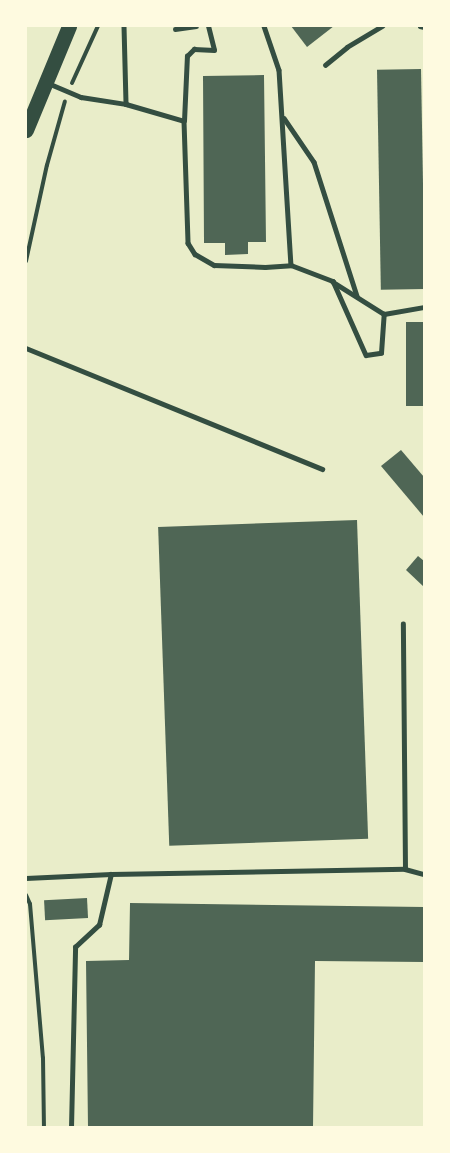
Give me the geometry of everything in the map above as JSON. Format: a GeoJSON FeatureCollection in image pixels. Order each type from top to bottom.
{"type":"FeatureCollection","features":[{"type":"Feature","properties":{"kind":"main road"},"geometry":{"type":"LineString","coordinates":[[26,130],[69,26]]}},
{"type":"Feature","properties":{"kind":"lane"},"geometry":{"type":"LineString","coordinates":[[124,26],[126,104]]}},
{"type":"Feature","properties":{"kind":"lane"},"geometry":{"type":"LineString","coordinates":[[175,29],[196,26]]}},
{"type":"Feature","properties":{"kind":"lane"},"geometry":{"type":"LineString","coordinates":[[208,26],[214,50],[194,49],[187,56],[184,121],[188,243],[195,254],[214,265],[265,267],[291,265],[333,281],[384,314],[424,307]]}},
{"type":"Feature","properties":{"kind":"lane"},"geometry":{"type":"LineString","coordinates":[[264,26],[279,70],[291,265]]}},
{"type":"Feature","properties":{"kind":"lane"},"geometry":{"type":"LineString","coordinates":[[325,65],[382,26]]}},
{"type":"Feature","properties":{"kind":"lane"},"geometry":{"type":"LineString","coordinates":[[420,26],[424,27]]}},
{"type":"Feature","properties":{"kind":"lane"},"geometry":{"type":"LineString","coordinates":[[46,82],[81,97],[126,104],[184,121]]}},
{"type":"Feature","properties":{"kind":"lane"},"geometry":{"type":"LineString","coordinates":[[282,115],[314,162],[357,296]]}},
{"type":"Feature","properties":{"kind":"lane"},"geometry":{"type":"LineString","coordinates":[[333,281],[366,355],[381,353],[384,314]]}},
{"type":"Feature","properties":{"kind":"lane"},"geometry":{"type":"LineString","coordinates":[[26,348],[322,469]]}},
{"type":"Feature","properties":{"kind":"lane"},"geometry":{"type":"LineString","coordinates":[[403,624],[405,869]]}},
{"type":"Feature","properties":{"kind":"lane"},"geometry":{"type":"LineString","coordinates":[[26,878],[111,874],[405,869],[424,874]]}},
{"type":"Feature","properties":{"kind":"lane"},"geometry":{"type":"LineString","coordinates":[[71,1128],[75,947],[99,925],[111,874]]}},
{"type":"Feature","properties":{"kind":"path"},"geometry":{"type":"LineString","coordinates":[[26,261],[47,165]]}},
{"type":"Feature","properties":{"kind":"path"},"geometry":{"type":"LineString","coordinates":[[26,895],[30,904],[43,1058],[44,1128]]}},
{"type":"Feature","properties":{"kind":"building"},"geometry":{"type":"Polygon","coordinates":[[[291,26],[334,26],[307,47],[291,26]]]}},
{"type":"Feature","properties":{"kind":"building"},"geometry":{"type":"Polygon","coordinates":[[[421,69],[424,289],[381,290],[377,70],[421,69]]]}},
{"type":"Feature","properties":{"kind":"building"},"geometry":{"type":"Polygon","coordinates":[[[264,75],[266,242],[248,242],[248,254],[225,255],[225,243],[204,243],[203,76],[264,75]]]}},
{"type":"Feature","properties":{"kind":"building"},"geometry":{"type":"Polygon","coordinates":[[[406,322],[424,322],[424,406],[406,406],[406,322]]]}},
{"type":"Feature","properties":{"kind":"building"},"geometry":{"type":"Polygon","coordinates":[[[401,450],[424,477],[424,517],[381,466],[401,450]]]}},
{"type":"Feature","properties":{"kind":"building"},"geometry":{"type":"Polygon","coordinates":[[[357,520],[368,839],[169,846],[158,527],[357,520]]]}},
{"type":"Feature","properties":{"kind":"building"},"geometry":{"type":"Polygon","coordinates":[[[418,556],[424,561],[424,587],[406,570],[418,556]]]}},
{"type":"Feature","properties":{"kind":"building"},"geometry":{"type":"Polygon","coordinates":[[[87,898],[88,918],[45,920],[44,900],[87,898]]]}},
{"type":"Feature","properties":{"kind":"building"},"geometry":{"type":"Polygon","coordinates":[[[130,903],[424,907],[424,962],[315,961],[313,1128],[88,1128],[86,961],[129,960],[130,903]]]}}]}
